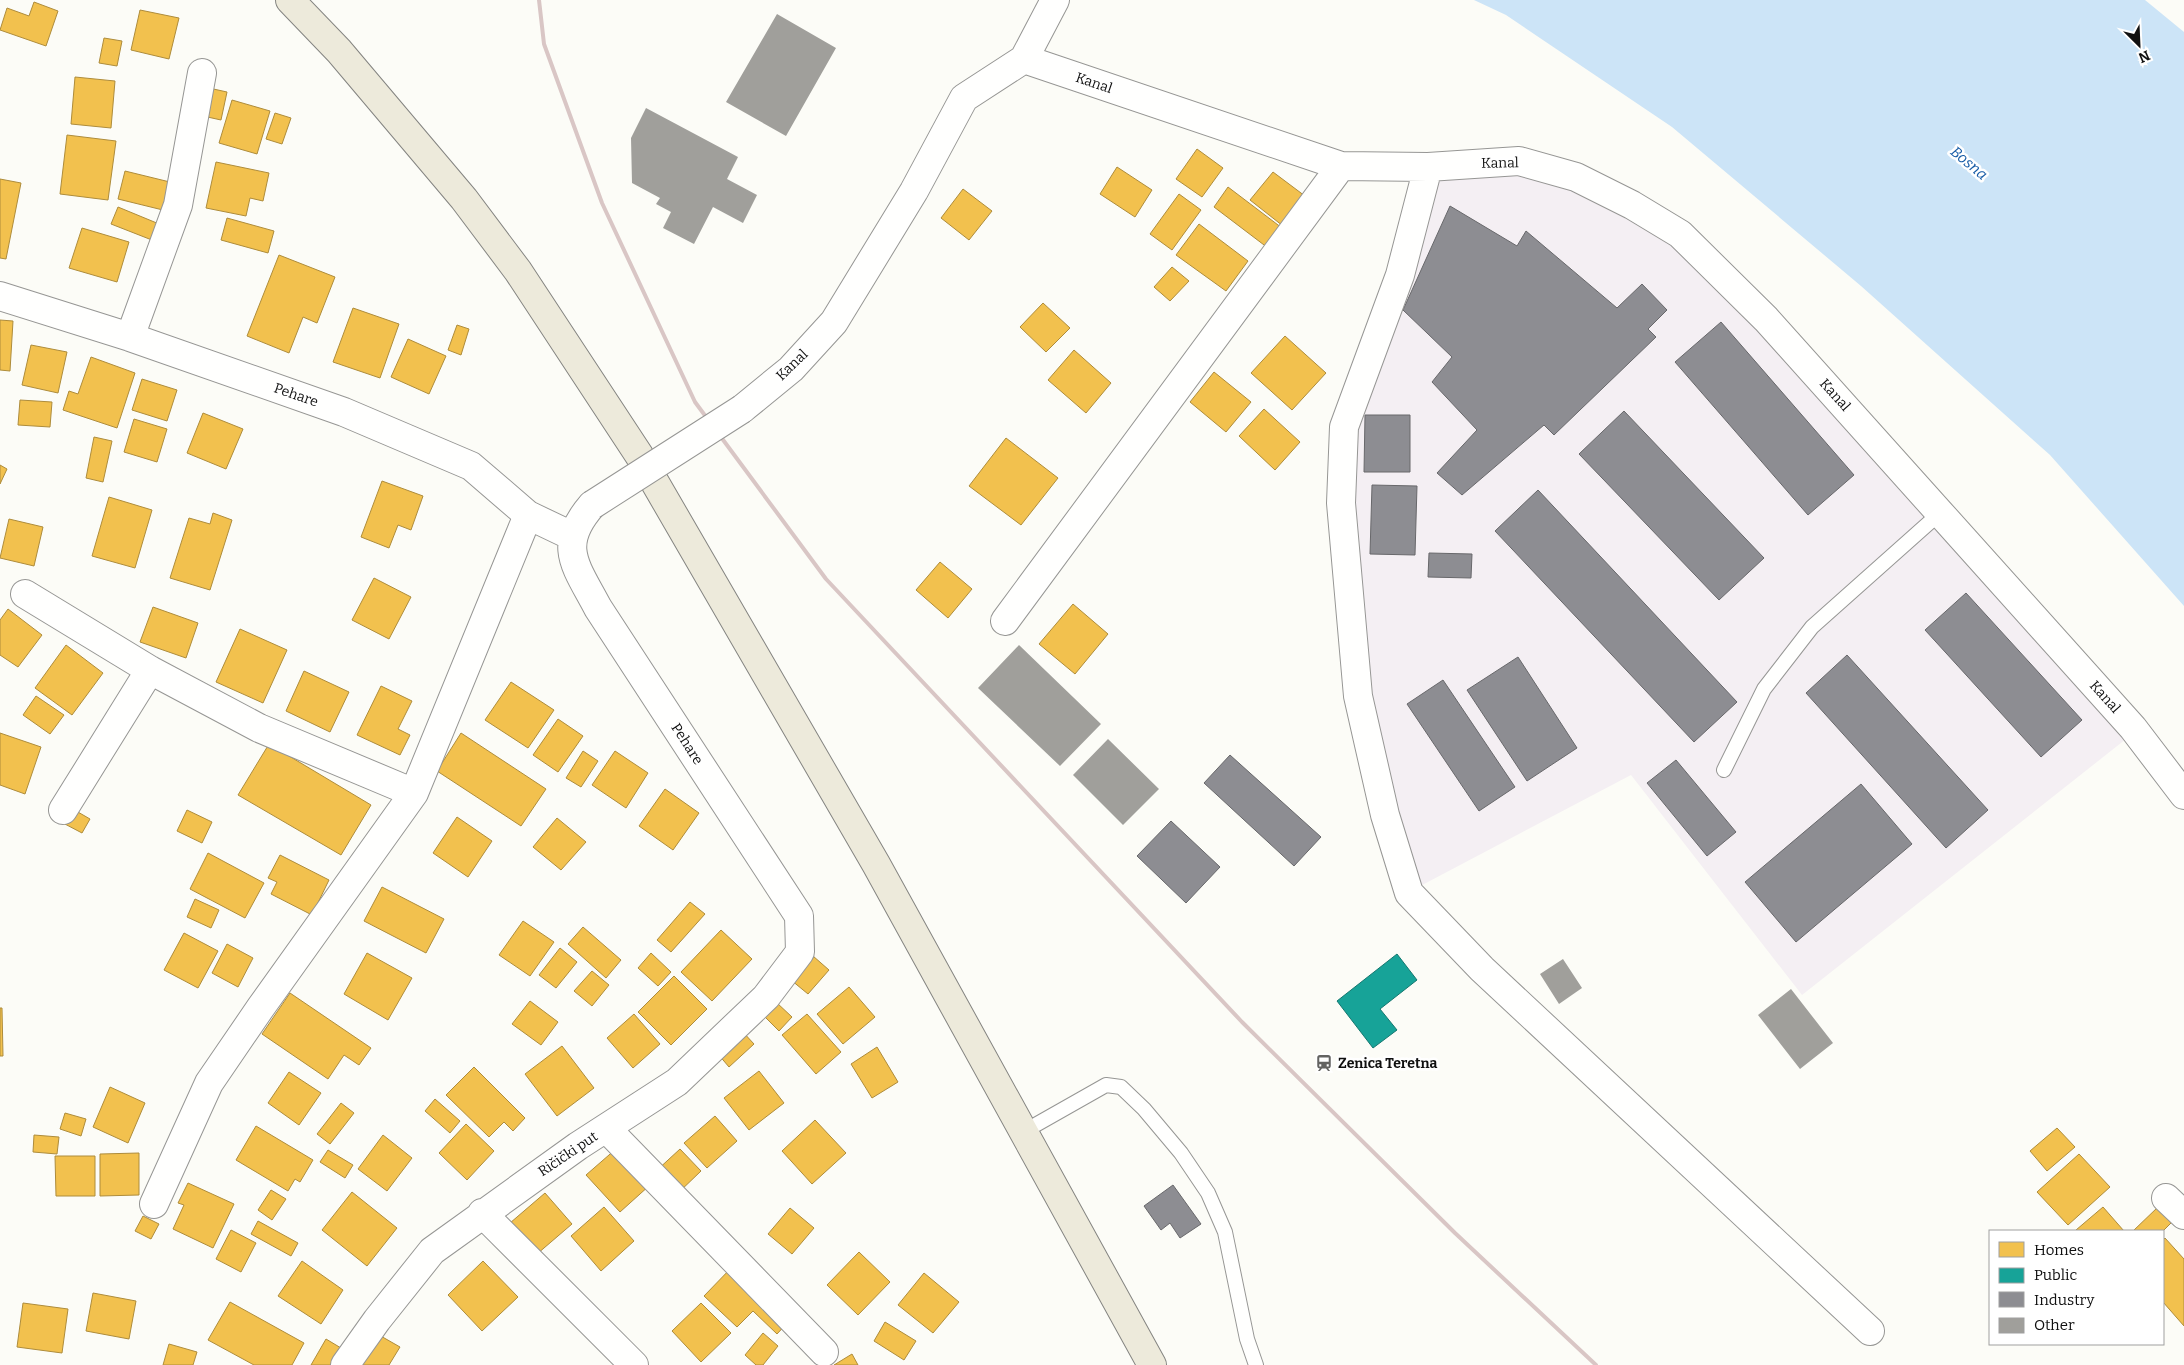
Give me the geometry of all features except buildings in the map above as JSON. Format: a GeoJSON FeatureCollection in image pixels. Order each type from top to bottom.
{"type":"FeatureCollection","features":[{"type":"Feature","properties":{"kind":"main road"},"geometry":{"type":"LineString","coordinates":[[290,0],[339,51],[469,206],[518,271],[634,447],[876,864],[1152,1365]]}},
{"type":"Feature","properties":{"kind":"street"},"geometry":{"type":"LineString","coordinates":[[1024,59],[1053,4]]}},
{"type":"Feature","properties":{"kind":"street","name":"Kanal"},"geometry":{"type":"LineString","coordinates":[[572,536],[579,520],[592,505],[742,409],[791,369],[834,322],[905,208],[964,98],[1024,59],[1341,166],[1428,167],[1519,161],[1576,177],[1632,205],[1680,234],[1766,318],[2133,728],[2184,795]]}},
{"type":"Feature","properties":{"kind":"street"},"geometry":{"type":"LineString","coordinates":[[130,337],[178,204],[202,73]]}},
{"type":"Feature","properties":{"kind":"street"},"geometry":{"type":"LineString","coordinates":[[1005,621],[1341,166]]}},
{"type":"Feature","properties":{"kind":"street"},"geometry":{"type":"LineString","coordinates":[[1428,167],[1400,275],[1344,427],[1340,503],[1358,696],[1384,815],[1409,893],[1482,969],[1870,1331]]}},
{"type":"Feature","properties":{"kind":"street","name":"Pehare"},"geometry":{"type":"LineString","coordinates":[[0,296],[130,337],[344,412],[471,466],[528,515],[572,536],[573,555],[598,608],[799,916],[800,952]]}},
{"type":"Feature","properties":{"kind":"street"},"geometry":{"type":"LineString","coordinates":[[154,1204],[209,1083],[266,999],[414,792],[528,515]]}},
{"type":"Feature","properties":{"kind":"street"},"geometry":{"type":"LineString","coordinates":[[25,594],[150,670],[259,728],[414,792]]}},
{"type":"Feature","properties":{"kind":"street"},"geometry":{"type":"LineString","coordinates":[[63,810],[150,670]]}},
{"type":"Feature","properties":{"kind":"street","name":"Ričički put"},"geometry":{"type":"LineString","coordinates":[[344,1365],[432,1251],[482,1213],[677,1082],[766,997],[800,952]]}},
{"type":"Feature","properties":{"kind":"street"},"geometry":{"type":"LineString","coordinates":[[606,1128],[824,1352]]}},
{"type":"Feature","properties":{"kind":"street"},"geometry":{"type":"LineString","coordinates":[[482,1213],[634,1365]]}},
{"type":"Feature","properties":{"kind":"lane"},"geometry":{"type":"LineString","coordinates":[[1724,770],[1764,689],[1812,627],[1940,512]]}},
{"type":"Feature","properties":{"kind":"lane"},"geometry":{"type":"LineString","coordinates":[[1023,1132],[1106,1085],[1121,1087],[1144,1109],[1181,1153],[1208,1193],[1222,1224],[1247,1339],[1256,1365]]}},
{"type":"Feature","properties":{"kind":"shaded area"},"geometry":{"type":"Polygon","coordinates":[[[1517,166],[1574,182],[1677,239],[2126,739],[1802,995],[1631,775],[1407,893],[1383,814],[1339,502],[1425,169],[1517,166]]]}},
{"type":"Feature","properties":{"kind":"water","name":"Bosna"},"geometry":{"type":"Polygon","coordinates":[[[1474,0],[2145,0],[2184,32],[2184,606],[2050,455],[1861,286],[1672,127],[1506,15],[1474,0]]]}},
{"type":"Feature","properties":{"kind":"railway"},"geometry":{"type":"LineString","coordinates":[[539,0],[544,44],[602,203],[695,402],[826,579],[1242,1022],[1455,1233],[1596,1365]]}},
{"type":"Feature","properties":{"kind":"place","name":"Zenica Teretna"},"geometry":{"type":"Point","coordinates":[1324,1063]}}]}
